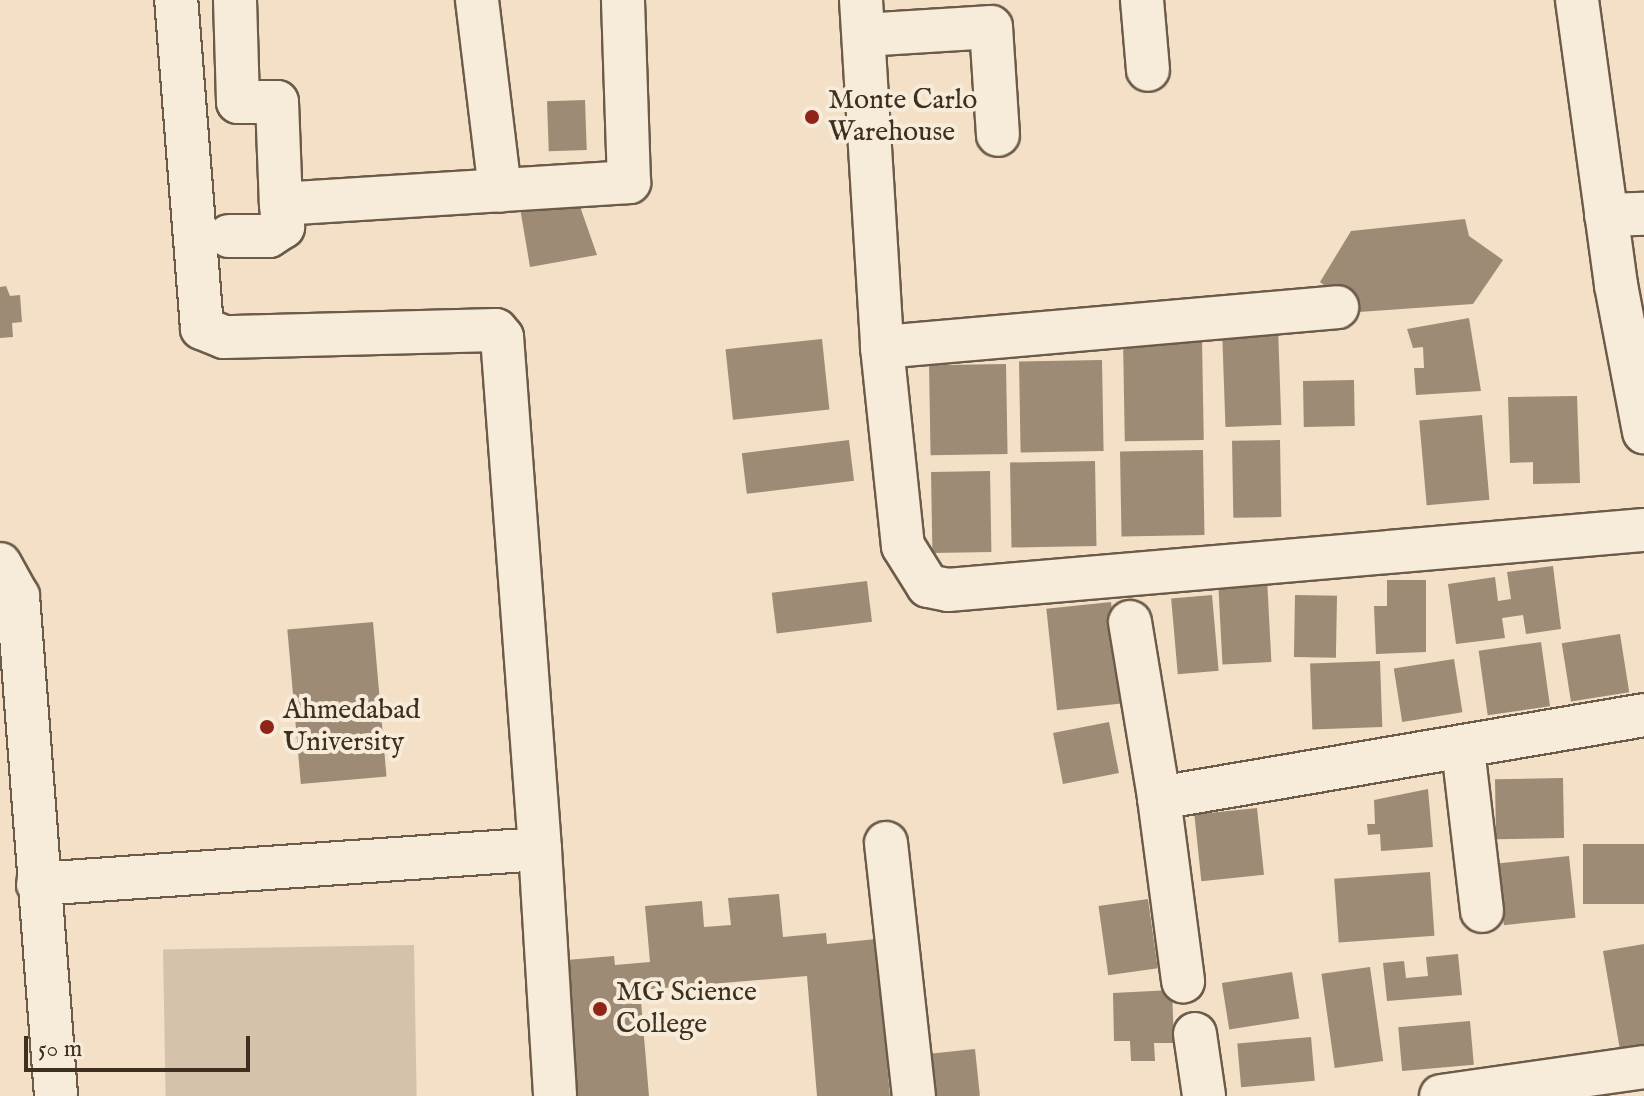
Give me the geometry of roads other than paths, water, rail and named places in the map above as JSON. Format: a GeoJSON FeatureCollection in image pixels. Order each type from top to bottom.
{"type":"FeatureCollection","features":[{"type":"Feature","properties":{"kind":"street"},"geometry":{"type":"LineString","coordinates":[[176,0],[202,328],[224,337],[496,330],[502,337],[555,1096]]}},
{"type":"Feature","properties":{"kind":"street"},"geometry":{"type":"LineString","coordinates":[[229,236],[269,236],[283,227],[277,102],[225,102],[235,0]]}},
{"type":"Feature","properties":{"kind":"street"},"geometry":{"type":"LineString","coordinates":[[477,0],[500,191]]}},
{"type":"Feature","properties":{"kind":"street"},"geometry":{"type":"LineString","coordinates":[[281,204],[629,182],[623,0]]}},
{"type":"Feature","properties":{"kind":"street"},"geometry":{"type":"LineString","coordinates":[[1142,0],[1148,70]]}},
{"type":"Feature","properties":{"kind":"street"},"geometry":{"type":"LineString","coordinates":[[1577,0],[1625,214],[1644,432]]}},
{"type":"Feature","properties":{"kind":"street"},"geometry":{"type":"LineString","coordinates":[[998,135],[991,13],[862,17],[882,347],[903,546],[928,586],[980,588],[1644,530]]}},
{"type":"Feature","properties":{"kind":"street"},"geometry":{"type":"LineString","coordinates":[[882,347],[1337,307]]}},
{"type":"Feature","properties":{"kind":"street"},"geometry":{"type":"LineString","coordinates":[[0,564],[18,596],[56,1096]]}},
{"type":"Feature","properties":{"kind":"street"},"geometry":{"type":"LineString","coordinates":[[1130,622],[1159,798],[1183,981]]}},
{"type":"Feature","properties":{"kind":"street"},"geometry":{"type":"LineString","coordinates":[[1159,798],[1463,749],[1644,715]]}},
{"type":"Feature","properties":{"kind":"street"},"geometry":{"type":"LineString","coordinates":[[1463,749],[1482,911]]}},
{"type":"Feature","properties":{"kind":"street"},"geometry":{"type":"LineString","coordinates":[[886,843],[914,1096]]}},
{"type":"Feature","properties":{"kind":"street"},"geometry":{"type":"LineString","coordinates":[[38,884],[540,849]]}},
{"type":"Feature","properties":{"kind":"street"},"geometry":{"type":"LineString","coordinates":[[1195,1034],[1204,1096]]}},
{"type":"Feature","properties":{"kind":"street"},"geometry":{"type":"LineString","coordinates":[[1441,1096],[1644,1067]]}},
{"type":"Feature","properties":{"kind":"place","name":"Monte Carlo Warehouse"},"geometry":{"type":"Point","coordinates":[812,117]}},
{"type":"Feature","properties":{"kind":"place","name":"Ahmedabad University"},"geometry":{"type":"Point","coordinates":[267,727]}},
{"type":"Feature","properties":{"kind":"place","name":"MG Science College"},"geometry":{"type":"Point","coordinates":[600,1009]}}]}
